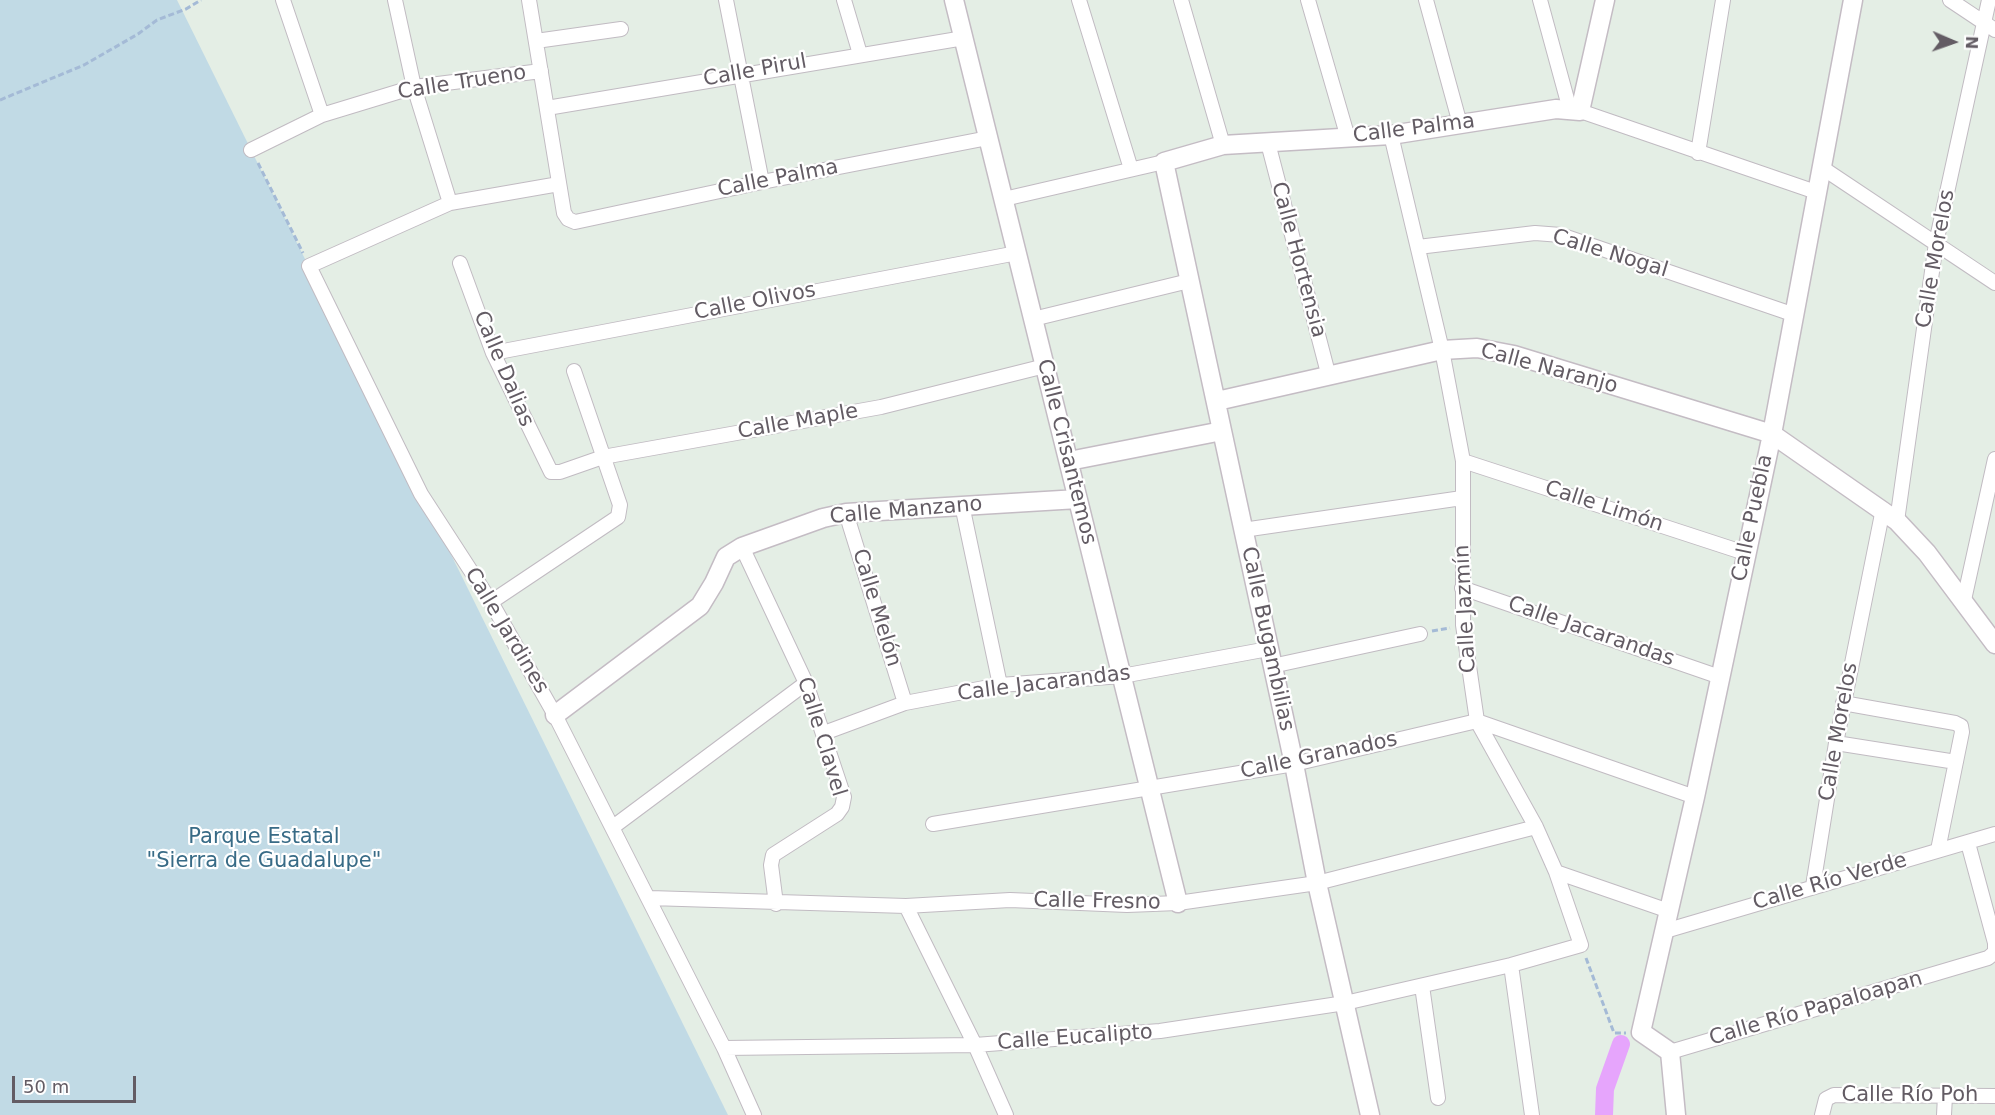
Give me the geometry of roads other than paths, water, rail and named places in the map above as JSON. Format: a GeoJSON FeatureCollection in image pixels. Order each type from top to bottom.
{"type":"FeatureCollection","features":[{"type":"Feature","properties":{"kind":"street"},"geometry":{"type":"LineString","coordinates":[[283,0],[322,115]]}},
{"type":"Feature","properties":{"kind":"street"},"geometry":{"type":"LineString","coordinates":[[395,0],[414,87],[450,203],[559,184],[529,0]]}},
{"type":"Feature","properties":{"kind":"street"},"geometry":{"type":"LineString","coordinates":[[726,0],[762,182]]}},
{"type":"Feature","properties":{"kind":"street"},"geometry":{"type":"LineString","coordinates":[[844,0],[860,54]]}},
{"type":"Feature","properties":{"kind":"street","name":"Calle Crisantemos"},"geometry":{"type":"LineString","coordinates":[[954,0],[1178,903]]}},
{"type":"Feature","properties":{"kind":"street"},"geometry":{"type":"LineString","coordinates":[[1079,0],[1131,169]]}},
{"type":"Feature","properties":{"kind":"street"},"geometry":{"type":"LineString","coordinates":[[1181,0],[1223,145]]}},
{"type":"Feature","properties":{"kind":"street"},"geometry":{"type":"LineString","coordinates":[[1308,0],[1348,138]]}},
{"type":"Feature","properties":{"kind":"street"},"geometry":{"type":"LineString","coordinates":[[1426,0],[1460,124]]}},
{"type":"Feature","properties":{"kind":"street"},"geometry":{"type":"LineString","coordinates":[[1540,0],[1575,111]]}},
{"type":"Feature","properties":{"kind":"street"},"geometry":{"type":"LineString","coordinates":[[1575,111],[1605,0]]}},
{"type":"Feature","properties":{"kind":"street"},"geometry":{"type":"LineString","coordinates":[[1698,153],[1723,0]]}},
{"type":"Feature","properties":{"kind":"street","name":"Calle Puebla"},"geometry":{"type":"LineString","coordinates":[[1670,1052],[1641,1032],[1695,797],[1772,434],[1853,0]]}},
{"type":"Feature","properties":{"kind":"street"},"geometry":{"type":"LineString","coordinates":[[1950,0],[1989,27]]}},
{"type":"Feature","properties":{"kind":"street","name":"Calle Morelos"},"geometry":{"type":"LineString","coordinates":[[1813,885],[1844,704],[1890,515],[1936,243],[1989,27],[1989,0]]}},
{"type":"Feature","properties":{"kind":"street"},"geometry":{"type":"LineString","coordinates":[[536,41],[621,29]]}},
{"type":"Feature","properties":{"kind":"street","name":"Calle Pirul"},"geometry":{"type":"LineString","coordinates":[[547,108],[740,73],[964,38]]}},
{"type":"Feature","properties":{"kind":"street","name":"Calle Trueno"},"geometry":{"type":"LineString","coordinates":[[251,150],[322,115],[414,87],[541,71]]}},
{"type":"Feature","properties":{"kind":"street","name":"Calle Palma"},"geometry":{"type":"LineString","coordinates":[[1004,200],[1164,162],[1223,145],[1391,135],[1556,109],[1575,111],[1816,192]]}},
{"type":"Feature","properties":{"kind":"street","name":"Calle Jazmín"},"geometry":{"type":"LineString","coordinates":[[1391,135],[1442,350],[1463,461],[1463,625],[1477,721],[1536,827],[1556,872],[1581,945]]}},
{"type":"Feature","properties":{"kind":"street","name":"Calle Palma"},"geometry":{"type":"LineString","coordinates":[[559,184],[564,213],[568,219],[575,222],[762,182],[988,138]]}},
{"type":"Feature","properties":{"kind":"street","name":"Calle Hortensia"},"geometry":{"type":"LineString","coordinates":[[1268,143],[1329,377]]}},
{"type":"Feature","properties":{"kind":"street","name":"Calle Bugambilias"},"geometry":{"type":"LineString","coordinates":[[1164,162],[1217,401],[1317,883],[1370,1115]]}},
{"type":"Feature","properties":{"kind":"street"},"geometry":{"type":"LineString","coordinates":[[1821,167],[1995,283]]}},
{"type":"Feature","properties":{"kind":"street","name":"Calle Jardines"},"geometry":{"type":"LineString","coordinates":[[450,203],[309,266],[421,494],[491,602],[555,715],[650,898],[724,1048],[754,1115]]}},
{"type":"Feature","properties":{"kind":"street","name":"Calle Nogal"},"geometry":{"type":"LineString","coordinates":[[1418,247],[1535,232],[1561,235],[1795,315]]}},
{"type":"Feature","properties":{"kind":"street","name":"Calle Olivos"},"geometry":{"type":"LineString","coordinates":[[493,352],[1017,253]]}},
{"type":"Feature","properties":{"kind":"street","name":"Calle Dalias"},"geometry":{"type":"LineString","coordinates":[[460,263],[493,352],[551,472]]}},
{"type":"Feature","properties":{"kind":"street"},"geometry":{"type":"LineString","coordinates":[[1033,319],[1189,281]]}},
{"type":"Feature","properties":{"kind":"street","name":"Calle Naranjo"},"geometry":{"type":"LineString","coordinates":[[1217,401],[1442,350],[1477,348],[1514,355],[1772,434],[1890,515],[1964,600],[1995,644]]}},
{"type":"Feature","properties":{"kind":"street","name":"Calle Maple"},"geometry":{"type":"LineString","coordinates":[[551,472],[560,472],[603,457],[881,407],[1045,366]]}},
{"type":"Feature","properties":{"kind":"street"},"geometry":{"type":"LineString","coordinates":[[491,602],[618,517],[620,506],[574,371]]}},
{"type":"Feature","properties":{"kind":"street"},"geometry":{"type":"LineString","coordinates":[[1068,461],[1222,431]]}},
{"type":"Feature","properties":{"kind":"street"},"geometry":{"type":"LineString","coordinates":[[1964,600],[1995,459]]}},
{"type":"Feature","properties":{"kind":"street","name":"Calle Limón"},"geometry":{"type":"LineString","coordinates":[[1463,461],[1745,553]]}},
{"type":"Feature","properties":{"kind":"street"},"geometry":{"type":"LineString","coordinates":[[1243,530],[1462,498]]}},
{"type":"Feature","properties":{"kind":"street","name":"Calle Manzano"},"geometry":{"type":"LineString","coordinates":[[555,715],[700,606],[726,557],[742,547],[823,518],[846,513],[1078,499]]}},
{"type":"Feature","properties":{"kind":"street"},"geometry":{"type":"LineString","coordinates":[[962,505],[1000,685]]}},
{"type":"Feature","properties":{"kind":"street","name":"Calle Melón"},"geometry":{"type":"LineString","coordinates":[[846,513],[905,703]]}},
{"type":"Feature","properties":{"kind":"street","name":"Calle Clavel"},"geometry":{"type":"LineString","coordinates":[[742,547],[806,683],[844,796],[842,807],[837,814],[773,855],[771,865],[776,904]]}},
{"type":"Feature","properties":{"kind":"street","name":"Calle Jacarandas"},"geometry":{"type":"LineString","coordinates":[[1462,588],[1720,676]]}},
{"type":"Feature","properties":{"kind":"street","name":"Calle Jacarandas"},"geometry":{"type":"LineString","coordinates":[[824,733],[905,703],[1000,685],[1122,676],[1270,657],[1420,634]]}},
{"type":"Feature","properties":{"kind":"street"},"geometry":{"type":"LineString","coordinates":[[613,827],[806,683]]}},
{"type":"Feature","properties":{"kind":"street"},"geometry":{"type":"LineString","coordinates":[[1844,704],[1955,723],[1961,726],[1962,732],[1938,850]]}},
{"type":"Feature","properties":{"kind":"street"},"geometry":{"type":"LineString","coordinates":[[1477,721],[1695,797]]}},
{"type":"Feature","properties":{"kind":"street","name":"Calle Granados"},"geometry":{"type":"LineString","coordinates":[[933,824],[1150,790],[1294,764],[1477,721]]}},
{"type":"Feature","properties":{"kind":"street"},"geometry":{"type":"LineString","coordinates":[[1836,743],[1956,762]]}},
{"type":"Feature","properties":{"kind":"street","name":"Calle Fresno"},"geometry":{"type":"LineString","coordinates":[[650,898],[776,904],[906,906],[1010,900],[1127,905],[1178,903],[1317,883],[1536,827]]}},
{"type":"Feature","properties":{"kind":"street","name":"Calle Río Verde"},"geometry":{"type":"LineString","coordinates":[[1665,931],[1813,885],[1995,834]]}},
{"type":"Feature","properties":{"kind":"street"},"geometry":{"type":"LineString","coordinates":[[1968,843],[1995,943],[1995,952]]}},
{"type":"Feature","properties":{"kind":"street"},"geometry":{"type":"LineString","coordinates":[[1556,872],[1669,911]]}},
{"type":"Feature","properties":{"kind":"street"},"geometry":{"type":"LineString","coordinates":[[906,906],[975,1045],[1006,1115]]}},
{"type":"Feature","properties":{"kind":"street","name":"Calle Eucalipto"},"geometry":{"type":"LineString","coordinates":[[724,1048],[975,1045],[1160,1032],[1345,1003],[1511,965],[1581,945]]}},
{"type":"Feature","properties":{"kind":"street","name":"Calle Río Papaloapan"},"geometry":{"type":"LineString","coordinates":[[1670,1052],[1988,958],[1995,952]]}},
{"type":"Feature","properties":{"kind":"street"},"geometry":{"type":"LineString","coordinates":[[1511,965],[1532,1115]]}},
{"type":"Feature","properties":{"kind":"street"},"geometry":{"type":"LineString","coordinates":[[1422,986],[1438,1098]]}},
{"type":"Feature","properties":{"kind":"street"},"geometry":{"type":"LineString","coordinates":[[1670,1052],[1676,1115]]}},
{"type":"Feature","properties":{"kind":"street","name":"Calle Río Poh"},"geometry":{"type":"LineString","coordinates":[[1822,1115],[1826,1099],[1834,1095],[1995,1096]]}},
{"type":"Feature","properties":{"kind":"street"},"geometry":{"type":"LineString","coordinates":[[1944,1096],[1944,1115]]}},
{"type":"Feature","properties":{"kind":"waterway"},"geometry":{"type":"LineString","coordinates":[[1604,1115],[1605,1089],[1621,1044]]}},
{"type":"Feature","properties":{"kind":"park label","name":"Parque Estatal \"Sierra de Guadalupe\""},"geometry":{"type":"Point","coordinates":[264,850]}}]}
